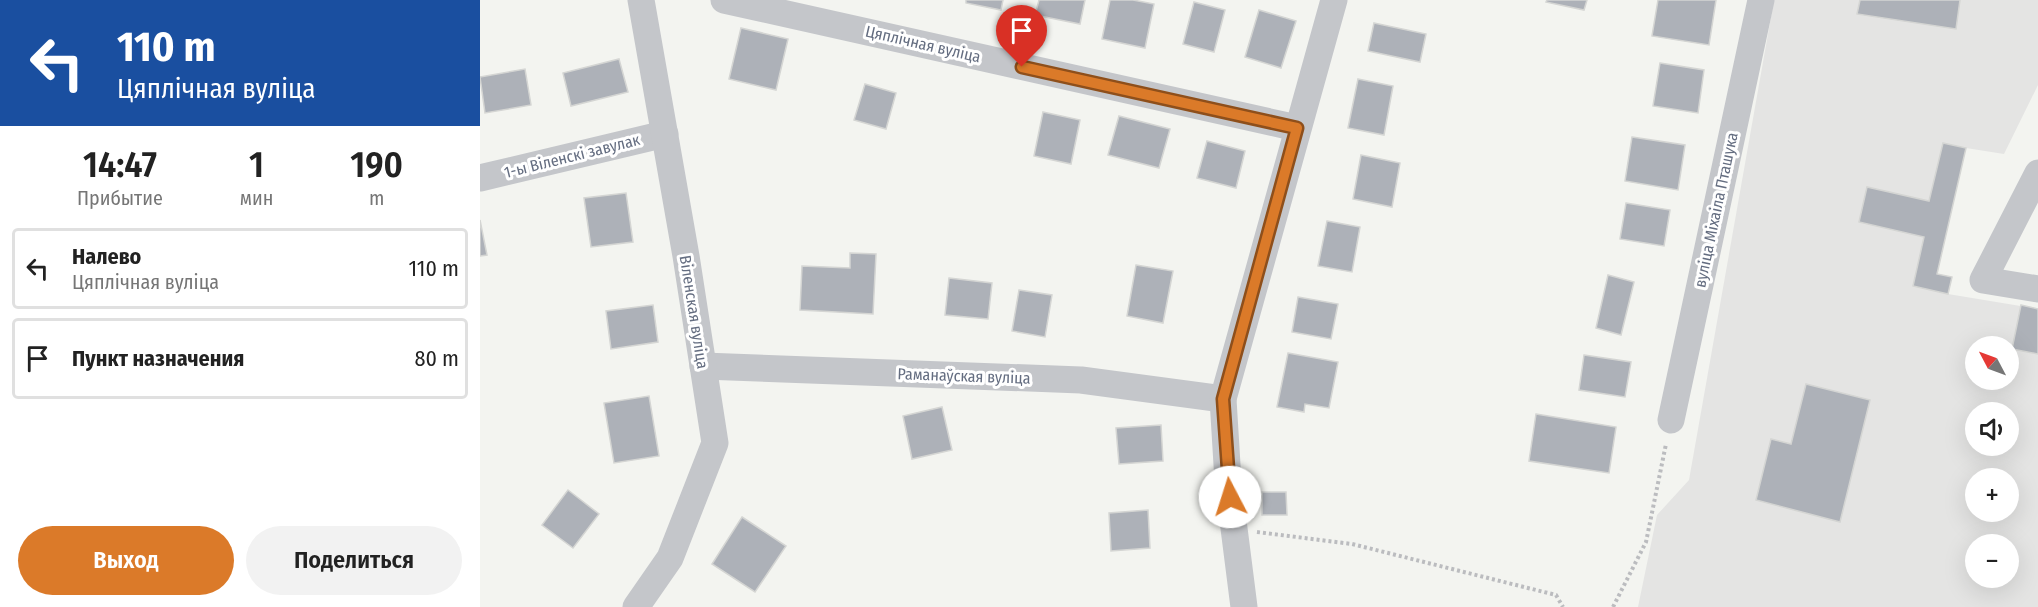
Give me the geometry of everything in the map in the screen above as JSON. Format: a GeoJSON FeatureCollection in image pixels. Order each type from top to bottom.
{"type":"FeatureCollection","features":[{"type":"Feature","properties":{"kind":"street","name":"Віленская вуліца"},"geometry":{"type":"LineString","coordinates":[[636,607],[670,558],[715,443],[641,0]]}},
{"type":"Feature","properties":{"kind":"street","name":"Цяплічная вуліца"},"geometry":{"type":"LineString","coordinates":[[724,0],[1297,128]]}},
{"type":"Feature","properties":{"kind":"street"},"geometry":{"type":"LineString","coordinates":[[1244,607],[1228,480],[1223,399],[1334,0]]}},
{"type":"Feature","properties":{"kind":"street","name":"вуліца Міхаіла Пташука"},"geometry":{"type":"LineString","coordinates":[[1671,420],[1761,0]]}},
{"type":"Feature","properties":{"kind":"street","name":"1-ы Віленскі завулак"},"geometry":{"type":"LineString","coordinates":[[480,178],[665,134]]}},
{"type":"Feature","properties":{"kind":"street"},"geometry":{"type":"LineString","coordinates":[[2038,173],[1983,280],[2038,289]]}},
{"type":"Feature","properties":{"kind":"street","name":"Раманаўская вуліца"},"geometry":{"type":"LineString","coordinates":[[703,366],[1081,380],[1223,399]]}},
{"type":"Feature","properties":{"kind":"path"},"geometry":{"type":"LineString","coordinates":[[1613,607],[1646,542],[1671,420]]}},
{"type":"Feature","properties":{"kind":"path"},"geometry":{"type":"LineString","coordinates":[[1234,530],[1352,544],[1556,595],[1563,607]]}},
{"type":"Feature","properties":{"kind":"shaded area"},"geometry":{"type":"Polygon","coordinates":[[[1774,0],[2038,0],[2038,85],[2004,154],[1966,148],[1937,274],[1952,277],[1948,294],[2038,309],[2038,607],[1638,607],[1657,515],[1689,480],[1774,0]]]}},
{"type":"Feature","properties":{"kind":"building"},"geometry":{"type":"Polygon","coordinates":[[[966,0],[1003,0],[1001,10],[966,3],[966,0]]]}},
{"type":"Feature","properties":{"kind":"building"},"geometry":{"type":"Polygon","coordinates":[[[1039,0],[1085,0],[1080,24],[1035,15],[1039,0]]]}},
{"type":"Feature","properties":{"kind":"building"},"geometry":{"type":"Polygon","coordinates":[[[1110,0],[1133,0],[1154,4],[1145,48],[1102,39],[1110,0]]]}},
{"type":"Feature","properties":{"kind":"building"},"geometry":{"type":"Polygon","coordinates":[[[1547,0],[1587,0],[1584,10],[1546,2],[1547,0]]]}},
{"type":"Feature","properties":{"kind":"building"},"geometry":{"type":"Polygon","coordinates":[[[1658,0],[1716,0],[1709,45],[1652,36],[1658,0]]]}},
{"type":"Feature","properties":{"kind":"building"},"geometry":{"type":"Polygon","coordinates":[[[1860,0],[1960,0],[1956,29],[1857,14],[1860,0]]]}},
{"type":"Feature","properties":{"kind":"building"},"geometry":{"type":"Polygon","coordinates":[[[1194,2],[1225,10],[1214,52],[1183,44],[1194,2]]]}},
{"type":"Feature","properties":{"kind":"building"},"geometry":{"type":"Polygon","coordinates":[[[1259,10],[1296,21],[1281,68],[1245,57],[1259,10]]]}},
{"type":"Feature","properties":{"kind":"building"},"geometry":{"type":"Polygon","coordinates":[[[1374,23],[1426,34],[1420,62],[1368,51],[1374,23]]]}},
{"type":"Feature","properties":{"kind":"building"},"geometry":{"type":"Polygon","coordinates":[[[741,28],[788,39],[776,90],[729,79],[741,28]]]}},
{"type":"Feature","properties":{"kind":"building"},"geometry":{"type":"Polygon","coordinates":[[[619,59],[628,92],[571,106],[563,73],[619,59]]]}},
{"type":"Feature","properties":{"kind":"building"},"geometry":{"type":"Polygon","coordinates":[[[1660,63],[1704,70],[1698,113],[1653,106],[1660,63]]]}},
{"type":"Feature","properties":{"kind":"building"},"geometry":{"type":"Polygon","coordinates":[[[525,69],[531,105],[485,113],[480,77],[525,69]]]}},
{"type":"Feature","properties":{"kind":"building"},"geometry":{"type":"Polygon","coordinates":[[[1358,79],[1393,86],[1384,135],[1348,128],[1358,79]]]}},
{"type":"Feature","properties":{"kind":"building"},"geometry":{"type":"Polygon","coordinates":[[[865,84],[896,93],[886,129],[854,120],[865,84]]]}},
{"type":"Feature","properties":{"kind":"building"},"geometry":{"type":"Polygon","coordinates":[[[1043,112],[1080,120],[1071,164],[1034,156],[1043,112]]]}},
{"type":"Feature","properties":{"kind":"building"},"geometry":{"type":"Polygon","coordinates":[[[1119,116],[1170,129],[1159,168],[1108,155],[1119,116]]]}},
{"type":"Feature","properties":{"kind":"building"},"geometry":{"type":"Polygon","coordinates":[[[1632,137],[1685,145],[1678,190],[1625,181],[1632,137]]]}},
{"type":"Feature","properties":{"kind":"building"},"geometry":{"type":"Polygon","coordinates":[[[1207,141],[1245,151],[1236,188],[1197,178],[1207,141]]]}},
{"type":"Feature","properties":{"kind":"building"},"geometry":{"type":"Polygon","coordinates":[[[1943,143],[1966,148],[1937,274],[1952,277],[1948,294],[1913,286],[1924,237],[1859,222],[1867,187],[1929,201],[1943,143]]]}},
{"type":"Feature","properties":{"kind":"building"},"geometry":{"type":"Polygon","coordinates":[[[1361,155],[1400,163],[1392,207],[1353,199],[1361,155]]]}},
{"type":"Feature","properties":{"kind":"building"},"geometry":{"type":"Polygon","coordinates":[[[626,193],[633,242],[591,247],[584,198],[626,193]]]}},
{"type":"Feature","properties":{"kind":"building"},"geometry":{"type":"Polygon","coordinates":[[[1626,203],[1670,210],[1664,246],[1620,239],[1626,203]]]}},
{"type":"Feature","properties":{"kind":"building"},"geometry":{"type":"Polygon","coordinates":[[[480,220],[487,255],[480,256],[480,220]]]}},
{"type":"Feature","properties":{"kind":"building"},"geometry":{"type":"Polygon","coordinates":[[[1327,221],[1360,227],[1352,272],[1318,266],[1327,221]]]}},
{"type":"Feature","properties":{"kind":"building"},"geometry":{"type":"Polygon","coordinates":[[[850,253],[876,254],[873,314],[800,310],[802,266],[850,268],[850,253]]]}},
{"type":"Feature","properties":{"kind":"building"},"geometry":{"type":"Polygon","coordinates":[[[1136,265],[1173,271],[1163,323],[1127,316],[1136,265]]]}},
{"type":"Feature","properties":{"kind":"building"},"geometry":{"type":"Polygon","coordinates":[[[1608,275],[1634,282],[1621,335],[1596,328],[1608,275]]]}},
{"type":"Feature","properties":{"kind":"building"},"geometry":{"type":"Polygon","coordinates":[[[949,278],[992,283],[988,319],[945,315],[949,278]]]}},
{"type":"Feature","properties":{"kind":"building"},"geometry":{"type":"Polygon","coordinates":[[[1019,290],[1052,295],[1045,337],[1012,331],[1019,290]]]}},
{"type":"Feature","properties":{"kind":"building"},"geometry":{"type":"Polygon","coordinates":[[[1298,297],[1338,304],[1331,339],[1292,332],[1298,297]]]}},
{"type":"Feature","properties":{"kind":"building"},"geometry":{"type":"Polygon","coordinates":[[[653,305],[658,342],[611,349],[606,311],[653,305]]]}},
{"type":"Feature","properties":{"kind":"building"},"geometry":{"type":"Polygon","coordinates":[[[2021,305],[2038,309],[2038,354],[2019,350],[2019,336],[2015,336],[2021,305]]]}},
{"type":"Feature","properties":{"kind":"building"},"geometry":{"type":"Polygon","coordinates":[[[1288,353],[1338,362],[1329,408],[1305,404],[1304,412],[1277,407],[1288,353]]]}},
{"type":"Feature","properties":{"kind":"building"},"geometry":{"type":"Polygon","coordinates":[[[1584,355],[1631,362],[1625,397],[1579,390],[1584,355]]]}},
{"type":"Feature","properties":{"kind":"building"},"geometry":{"type":"Polygon","coordinates":[[[1806,384],[1870,400],[1840,522],[1756,500],[1771,439],[1791,444],[1806,384]]]}},
{"type":"Feature","properties":{"kind":"building"},"geometry":{"type":"Polygon","coordinates":[[[649,396],[659,456],[614,463],[604,403],[649,396]]]}},
{"type":"Feature","properties":{"kind":"building"},"geometry":{"type":"Polygon","coordinates":[[[942,407],[952,450],[912,459],[903,416],[942,407]]]}},
{"type":"Feature","properties":{"kind":"building"},"geometry":{"type":"Polygon","coordinates":[[[1536,414],[1616,427],[1609,473],[1529,461],[1536,414]]]}},
{"type":"Feature","properties":{"kind":"building"},"geometry":{"type":"Polygon","coordinates":[[[1161,425],[1163,461],[1119,464],[1116,428],[1161,425]]]}},
{"type":"Feature","properties":{"kind":"building"},"geometry":{"type":"Polygon","coordinates":[[[568,490],[599,514],[573,548],[542,525],[568,490]]]}},
{"type":"Feature","properties":{"kind":"building"},"geometry":{"type":"Polygon","coordinates":[[[1262,492],[1286,492],[1287,515],[1262,515],[1262,492]]]}},
{"type":"Feature","properties":{"kind":"building"},"geometry":{"type":"Polygon","coordinates":[[[1148,510],[1150,548],[1111,551],[1109,513],[1148,510]]]}},
{"type":"Feature","properties":{"kind":"building"},"geometry":{"type":"Polygon","coordinates":[[[742,517],[786,546],[755,592],[712,564],[742,517]]]}},
{"type":"Feature","properties":{"kind":"route"},"geometry":{"type":"LineString","coordinates":[[1022,67],[1297,128],[1223,399],[1230,497]]}}]}
